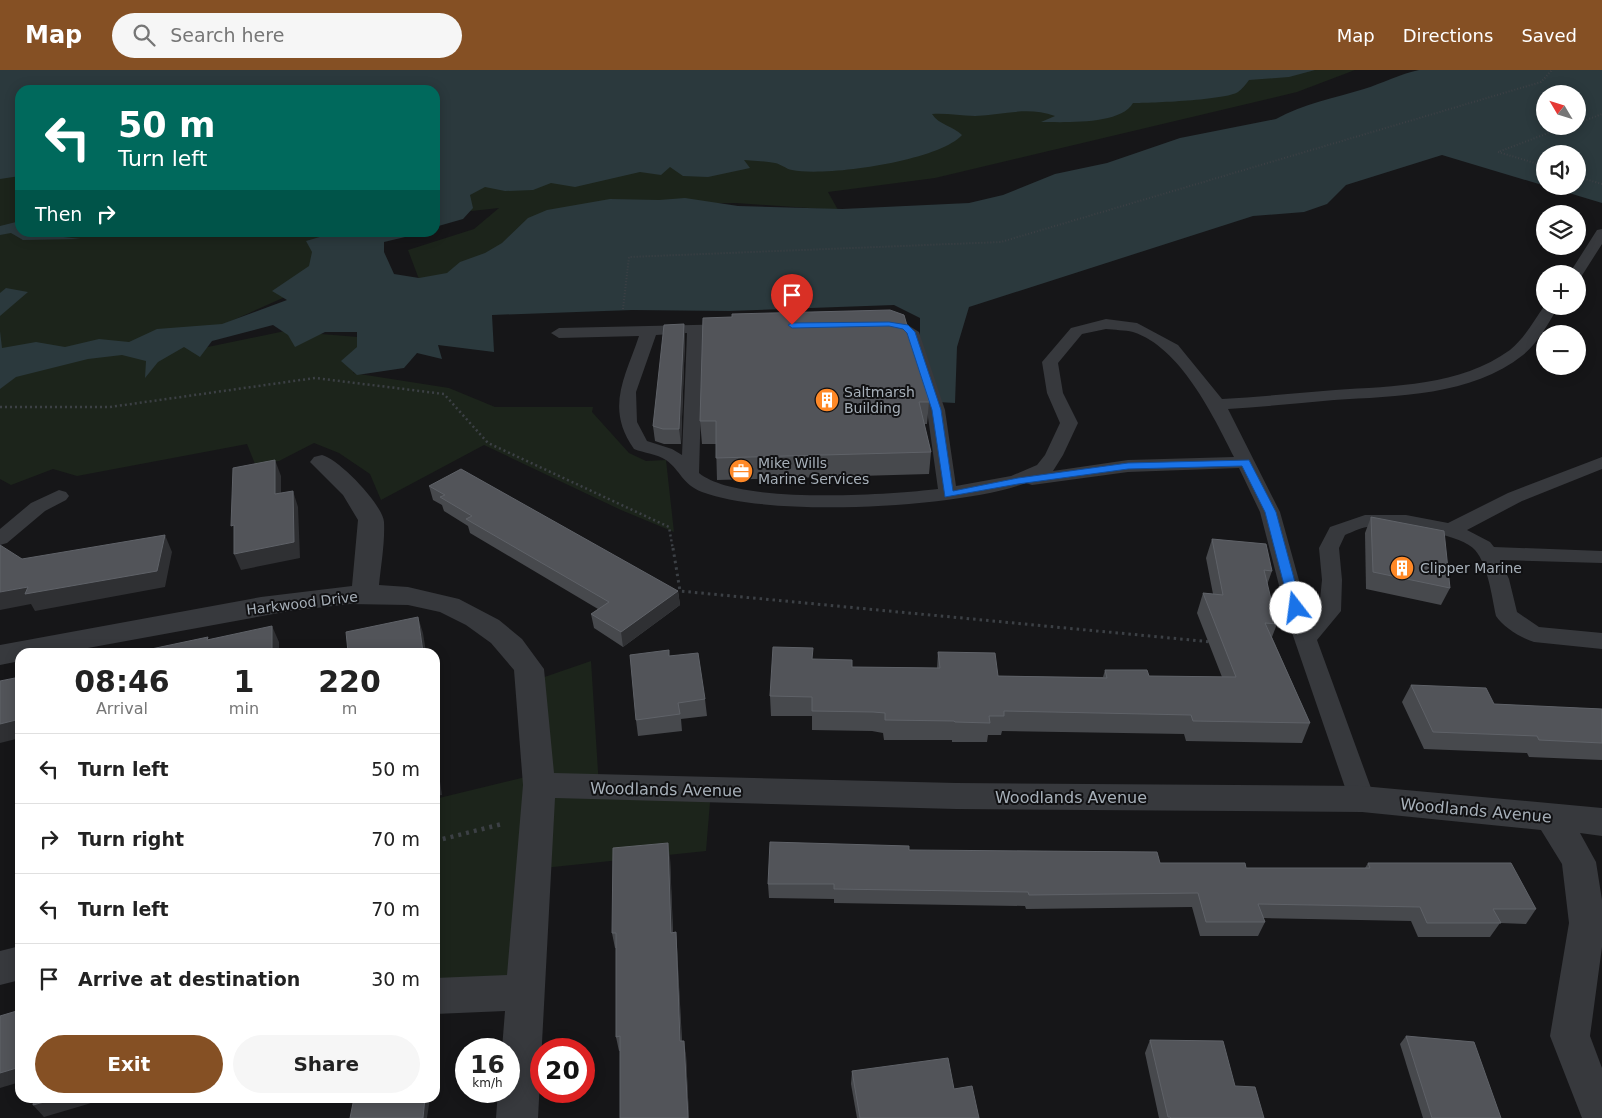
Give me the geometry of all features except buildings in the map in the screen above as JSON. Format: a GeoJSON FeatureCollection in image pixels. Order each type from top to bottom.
{"type":"FeatureCollection","features":[{"type":"Feature","properties":{"kind":"street"},"geometry":{"type":"LineString","coordinates":[[322,462],[353,491],[371,520],[365,595]]}},
{"type":"Feature","properties":{"kind":"street","name":"Harkwood Drive"},"geometry":{"type":"LineString","coordinates":[[34,648],[305,600],[389,595],[438,601],[474,617],[520,654],[528,669],[539,800],[517,1118]]}},
{"type":"Feature","properties":{"kind":"street","name":"Harkwood Drive"},"geometry":{"type":"LineString","coordinates":[[0,654],[15,651]]}},
{"type":"Feature","properties":{"kind":"street","name":"Woodlands Avenue"},"geometry":{"type":"LineString","coordinates":[[539,800],[956,796],[1362,800],[1602,822]]}},
{"type":"Feature","properties":{"kind":"street"},"geometry":{"type":"LineString","coordinates":[[1551,818],[1579,862],[1587,923],[1570,1036],[1586,1080],[1602,1114]]}},
{"type":"Feature","properties":{"kind":"street"},"geometry":{"type":"LineString","coordinates":[[0,968],[15,964]]}},
{"type":"Feature","properties":{"kind":"street"},"geometry":{"type":"LineString","coordinates":[[440,996],[525,992]]}},
{"type":"Feature","properties":{"kind":"lane"},"geometry":{"type":"LineString","coordinates":[[1586,265],[1602,233]]}},
{"type":"Feature","properties":{"kind":"lane"},"geometry":{"type":"LineString","coordinates":[[1217,405],[1378,392],[1430,386],[1469,376],[1517,352],[1527,342],[1546,315]]}},
{"type":"Feature","properties":{"kind":"lane"},"geometry":{"type":"LineString","coordinates":[[860,324],[898,325],[911,332],[936,410],[948,495]]}},
{"type":"Feature","properties":{"kind":"lane"},"geometry":{"type":"LineString","coordinates":[[1018,481],[1046,468],[1069,423],[1055,393],[1050,362],[1077,331],[1106,324],[1137,328],[1172,348],[1217,405],[1270,512],[1306,638],[1362,800]]}},
{"type":"Feature","properties":{"kind":"lane"},"geometry":{"type":"LineString","coordinates":[[559,333],[743,327]]}},
{"type":"Feature","properties":{"kind":"lane"},"geometry":{"type":"LineString","coordinates":[[690,477],[695,329]]}},
{"type":"Feature","properties":{"kind":"lane"},"geometry":{"type":"LineString","coordinates":[[649,330],[628,392],[628,422],[640,445],[672,456],[690,477],[718,490],[801,501],[948,495],[1018,481],[1128,466],[1246,462]]}},
{"type":"Feature","properties":{"kind":"lane"},"geometry":{"type":"LineString","coordinates":[[1451,530],[1515,497],[1602,462]]}},
{"type":"Feature","properties":{"kind":"lane"},"geometry":{"type":"LineString","coordinates":[[0,539],[38,506],[59,496]]}},
{"type":"Feature","properties":{"kind":"lane"},"geometry":{"type":"LineString","coordinates":[[1306,638],[1330,611],[1332,580],[1329,548],[1337,531],[1365,521],[1406,521],[1451,530],[1483,546],[1499,579],[1507,616],[1534,634],[1602,641]]}},
{"type":"Feature","properties":{"kind":"lane"},"geometry":{"type":"LineString","coordinates":[[1486,553],[1602,557]]}},
{"type":"Feature","properties":{"kind":"path"},"geometry":{"type":"LineString","coordinates":[[623,310],[629,257],[1002,242],[1541,82],[1552,70]]}},
{"type":"Feature","properties":{"kind":"path"},"geometry":{"type":"LineString","coordinates":[[1586,119],[1602,114]]}},
{"type":"Feature","properties":{"kind":"path"},"geometry":{"type":"LineString","coordinates":[[1536,163],[1498,152],[1543,135]]}},
{"type":"Feature","properties":{"kind":"path"},"geometry":{"type":"LineString","coordinates":[[1586,179],[1602,184]]}},
{"type":"Feature","properties":{"kind":"path"},"geometry":{"type":"LineString","coordinates":[[0,407],[110,408],[315,378],[444,394],[488,443],[669,527],[680,591],[1222,642]]}},
{"type":"Feature","properties":{"kind":"path"},"geometry":{"type":"LineString","coordinates":[[440,839],[539,800]]}},
{"type":"Feature","properties":{"kind":"shaded area"},"geometry":{"type":"Polygon","coordinates":[[[0,70],[1315,70],[1289,77],[1249,80],[1238,92],[1231,95],[1133,103],[1127,110],[1117,115],[1091,121],[1041,122],[1055,116],[1025,111],[975,116],[932,114],[938,121],[962,135],[949,144],[931,152],[881,165],[855,169],[808,172],[790,169],[775,163],[744,160],[750,168],[708,177],[683,176],[670,167],[661,175],[640,172],[575,187],[551,183],[533,190],[505,191],[485,187],[470,195],[473,208],[463,219],[440,226],[440,85],[15,85],[15,177],[0,179],[0,70]]]}},
{"type":"Feature","properties":{"kind":"shaded area"},"geometry":{"type":"Polygon","coordinates":[[[419,70],[1355,70],[1297,92],[935,178],[828,192],[838,210],[736,203],[599,204],[473,275],[420,282],[408,250],[474,229],[499,208],[440,214],[440,85],[221,85],[419,70]]]}},
{"type":"Feature","properties":{"kind":"shaded area"},"geometry":{"type":"Polygon","coordinates":[[[1419,70],[1602,70],[1602,203],[1575,195],[1586,195],[1586,145],[1536,145],[1536,183],[1442,155],[1346,185],[1327,204],[1304,212],[1253,216],[969,307],[957,347],[955,403],[920,401],[920,318],[894,305],[729,311],[632,310],[492,315],[494,352],[438,345],[442,359],[417,353],[404,368],[357,375],[341,361],[357,347],[357,332],[325,332],[295,347],[288,335],[273,325],[212,341],[200,357],[184,347],[158,362],[145,378],[146,361],[122,355],[88,359],[16,377],[0,389],[0,331],[2,348],[36,342],[65,347],[99,339],[129,342],[157,329],[222,324],[287,300],[272,291],[309,266],[312,252],[306,241],[320,237],[405,237],[384,242],[384,252],[394,274],[419,278],[447,273],[460,262],[485,253],[502,243],[528,218],[547,210],[610,199],[659,200],[685,198],[738,206],[842,209],[969,203],[1003,195],[1055,174],[1107,163],[1180,138],[1276,119],[1308,105],[1364,89],[1419,70]]]}},
{"type":"Feature","properties":{"kind":"shaded area"},"geometry":{"type":"Polygon","coordinates":[[[15,150],[15,237],[338,237],[285,297],[204,333],[198,349],[285,331],[382,339],[353,373],[449,388],[495,407],[593,407],[592,412],[629,453],[646,461],[666,460],[674,532],[621,510],[484,445],[381,500],[370,474],[339,453],[314,443],[279,461],[255,464],[247,444],[77,476],[53,469],[11,485],[0,479],[0,158],[15,150]]]}},
{"type":"Feature","properties":{"kind":"shaded area"},"geometry":{"type":"Polygon","coordinates":[[[15,222],[15,235],[11,233],[0,235],[0,226],[15,222]]]}},
{"type":"Feature","properties":{"kind":"shaded area"},"geometry":{"type":"Polygon","coordinates":[[[18,237],[81,239],[23,240],[18,237]]]}},
{"type":"Feature","properties":{"kind":"shaded area"},"geometry":{"type":"Polygon","coordinates":[[[6,288],[28,292],[0,316],[0,293],[6,288]]]}},
{"type":"Feature","properties":{"kind":"shaded area"},"geometry":{"type":"Polygon","coordinates":[[[591,661],[599,787],[711,790],[706,851],[534,869],[525,992],[440,996],[440,798],[538,774],[530,682],[591,661]]]}},
{"type":"Feature","properties":{"kind":"place","name":"Saltmarsh Building"},"geometry":{"type":"Point","coordinates":[827,400]}},
{"type":"Feature","properties":{"kind":"place","name":"Mike Wills Marine Services"},"geometry":{"type":"Point","coordinates":[741,471]}},
{"type":"Feature","properties":{"kind":"place","name":"Clipper Marine"},"geometry":{"type":"Point","coordinates":[1402,568]}},
{"type":"Feature","properties":{"kind":"route"},"geometry":{"type":"LineString","coordinates":[[792,325],[889,324],[906,327],[911,332],[936,410],[948,495],[1018,481],[1128,466],[1246,462],[1270,512],[1296,608]]}}]}
